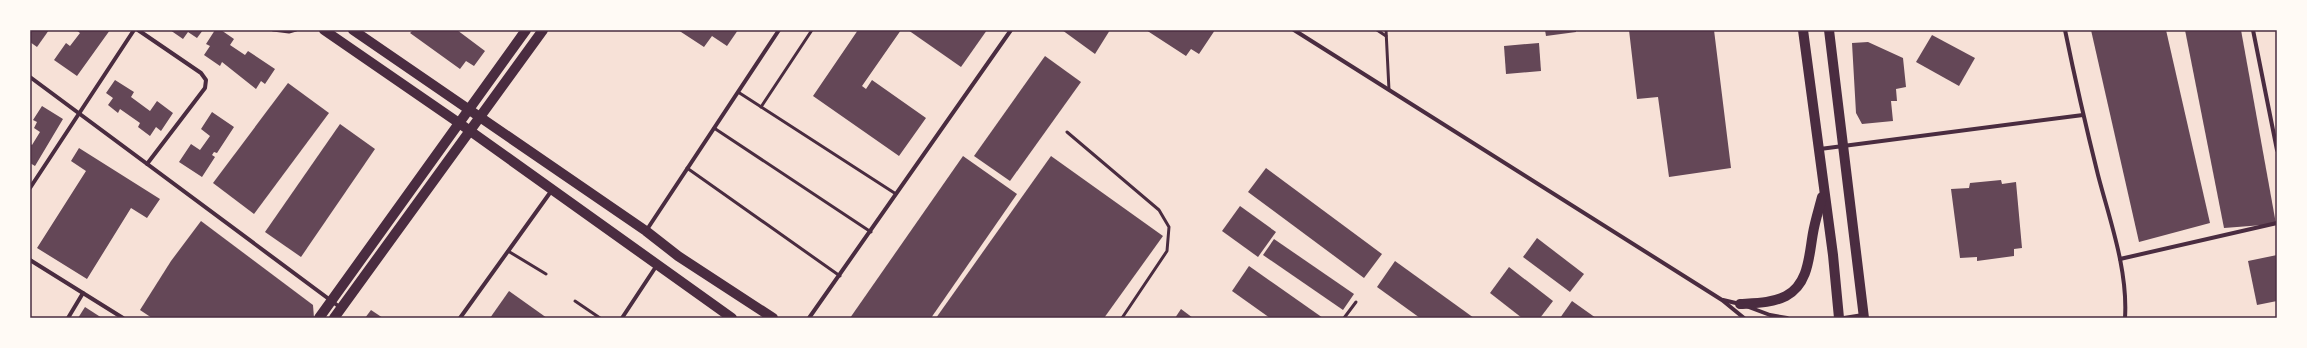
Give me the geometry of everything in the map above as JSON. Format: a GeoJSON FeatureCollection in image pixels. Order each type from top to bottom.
{"type":"FeatureCollection","features":[{"type":"Feature","properties":{"kind":"main road"},"geometry":{"type":"LineString","coordinates":[[324,30],[459,123],[732,318]]}},
{"type":"Feature","properties":{"kind":"main road"},"geometry":{"type":"LineString","coordinates":[[353,30],[469,108],[646,231],[678,256],[773,318]]}},
{"type":"Feature","properties":{"kind":"main road"},"geometry":{"type":"LineString","coordinates":[[319,318],[526,30]]}},
{"type":"Feature","properties":{"kind":"main road"},"geometry":{"type":"LineString","coordinates":[[334,318],[543,30]]}},
{"type":"Feature","properties":{"kind":"main road"},"geometry":{"type":"LineString","coordinates":[[1803,30],[1823,193],[1833,255],[1839,318]]}},
{"type":"Feature","properties":{"kind":"main road"},"geometry":{"type":"LineString","coordinates":[[1829,30],[1864,317]]}},
{"type":"Feature","properties":{"kind":"main road"},"geometry":{"type":"LineString","coordinates":[[1740,304],[1770,302],[1787,296],[1800,283],[1808,267],[1813,232],[1823,193]]}},
{"type":"Feature","properties":{"kind":"street"},"geometry":{"type":"LineString","coordinates":[[30,188],[134,30]]}},
{"type":"Feature","properties":{"kind":"street"},"geometry":{"type":"LineString","coordinates":[[138,30],[201,73],[206,80],[205,88],[147,164]]}},
{"type":"Feature","properties":{"kind":"street"},"geometry":{"type":"LineString","coordinates":[[646,231],[779,30]]}},
{"type":"Feature","properties":{"kind":"street"},"geometry":{"type":"LineString","coordinates":[[809,318],[897,195],[1011,30]]}},
{"type":"Feature","properties":{"kind":"street"},"geometry":{"type":"LineString","coordinates":[[1294,30],[1722,300],[1744,318]]}},
{"type":"Feature","properties":{"kind":"street"},"geometry":{"type":"LineString","coordinates":[[2065,30],[2083,115],[2120,259],[2124,284],[2125,318]]}},
{"type":"Feature","properties":{"kind":"street"},"geometry":{"type":"LineString","coordinates":[[2253,30],[2277,150]]}},
{"type":"Feature","properties":{"kind":"street"},"geometry":{"type":"LineString","coordinates":[[30,77],[341,308]]}},
{"type":"Feature","properties":{"kind":"street"},"geometry":{"type":"LineString","coordinates":[[1818,149],[2083,115]]}},
{"type":"Feature","properties":{"kind":"street"},"geometry":{"type":"LineString","coordinates":[[460,318],[552,189]]}},
{"type":"Feature","properties":{"kind":"street"},"geometry":{"type":"LineString","coordinates":[[2120,259],[2277,223]]}},
{"type":"Feature","properties":{"kind":"street"},"geometry":{"type":"LineString","coordinates":[[30,260],[123,318]]}},
{"type":"Feature","properties":{"kind":"street"},"geometry":{"type":"LineString","coordinates":[[622,318],[658,264]]}},
{"type":"Feature","properties":{"kind":"street"},"geometry":{"type":"LineString","coordinates":[[68,318],[82,293]]}},
{"type":"Feature","properties":{"kind":"street"},"geometry":{"type":"LineString","coordinates":[[1722,300],[1740,304],[1770,316],[1787,318]]}},
{"type":"Feature","properties":{"kind":"street"},"geometry":{"type":"LineString","coordinates":[[1844,318],[1864,317]]}},
{"type":"Feature","properties":{"kind":"lane"},"geometry":{"type":"LineString","coordinates":[[272,30],[289,32],[296,30]]}},
{"type":"Feature","properties":{"kind":"lane"},"geometry":{"type":"LineString","coordinates":[[761,107],[812,30]]}},
{"type":"Feature","properties":{"kind":"lane"},"geometry":{"type":"LineString","coordinates":[[1377,30],[1386,36]]}},
{"type":"Feature","properties":{"kind":"lane"},"geometry":{"type":"LineString","coordinates":[[1386,30],[1388,90]]}},
{"type":"Feature","properties":{"kind":"lane"},"geometry":{"type":"LineString","coordinates":[[738,92],[897,195]]}},
{"type":"Feature","properties":{"kind":"lane"},"geometry":{"type":"LineString","coordinates":[[714,128],[871,232]]}},
{"type":"Feature","properties":{"kind":"lane"},"geometry":{"type":"LineString","coordinates":[[1067,132],[1159,210],[1169,227],[1167,251],[1122,318]]}},
{"type":"Feature","properties":{"kind":"lane"},"geometry":{"type":"LineString","coordinates":[[687,168],[840,276]]}},
{"type":"Feature","properties":{"kind":"lane"},"geometry":{"type":"LineString","coordinates":[[508,251],[546,274]]}},
{"type":"Feature","properties":{"kind":"lane"},"geometry":{"type":"LineString","coordinates":[[575,301],[600,318]]}},
{"type":"Feature","properties":{"kind":"lane"},"geometry":{"type":"LineString","coordinates":[[1344,318],[1356,302]]}},
{"type":"Feature","properties":{"kind":"building"},"geometry":{"type":"Polygon","coordinates":[[[30,30],[49,30],[37,47],[30,42],[30,30]]]}},
{"type":"Feature","properties":{"kind":"building"},"geometry":{"type":"Polygon","coordinates":[[[76,30],[110,30],[77,76],[54,60],[66,43],[70,46],[80,33],[76,30]]]}},
{"type":"Feature","properties":{"kind":"building"},"geometry":{"type":"Polygon","coordinates":[[[170,30],[203,30],[197,38],[188,32],[183,39],[170,30]]]}},
{"type":"Feature","properties":{"kind":"building"},"geometry":{"type":"Polygon","coordinates":[[[215,30],[221,30],[234,39],[230,45],[245,55],[248,51],[275,69],[265,84],[261,81],[256,89],[222,62],[220,66],[204,55],[210,46],[206,44],[215,30]]]}},
{"type":"Feature","properties":{"kind":"building"},"geometry":{"type":"Polygon","coordinates":[[[413,30],[457,30],[485,51],[474,66],[466,61],[460,69],[410,33],[413,30]]]}},
{"type":"Feature","properties":{"kind":"building"},"geometry":{"type":"Polygon","coordinates":[[[678,30],[738,30],[727,46],[712,36],[704,47],[678,30]]]}},
{"type":"Feature","properties":{"kind":"building"},"geometry":{"type":"Polygon","coordinates":[[[858,30],[901,30],[862,86],[866,89],[872,80],[926,118],[899,156],[813,96],[858,30]]]}},
{"type":"Feature","properties":{"kind":"building"},"geometry":{"type":"Polygon","coordinates":[[[908,30],[987,30],[961,67],[908,30]]]}},
{"type":"Feature","properties":{"kind":"building"},"geometry":{"type":"Polygon","coordinates":[[[1062,30],[1110,30],[1095,54],[1062,30]]]}},
{"type":"Feature","properties":{"kind":"building"},"geometry":{"type":"Polygon","coordinates":[[[1146,30],[1215,30],[1199,54],[1191,49],[1186,56],[1146,30]]]}},
{"type":"Feature","properties":{"kind":"building"},"geometry":{"type":"Polygon","coordinates":[[[1545,30],[1576,30],[1576,32],[1546,36],[1545,30]]]}},
{"type":"Feature","properties":{"kind":"building"},"geometry":{"type":"Polygon","coordinates":[[[1629,30],[1714,30],[1731,168],[1669,177],[1658,97],[1637,99],[1629,30]]]}},
{"type":"Feature","properties":{"kind":"building"},"geometry":{"type":"Polygon","coordinates":[[[2091,30],[2166,30],[2210,223],[2139,242],[2091,30]]]}},
{"type":"Feature","properties":{"kind":"building"},"geometry":{"type":"Polygon","coordinates":[[[2185,30],[2241,30],[2276,224],[2224,228],[2185,30]]]}},
{"type":"Feature","properties":{"kind":"building"},"geometry":{"type":"Polygon","coordinates":[[[1932,35],[1975,58],[1959,86],[1916,62],[1932,35]]]}},
{"type":"Feature","properties":{"kind":"building"},"geometry":{"type":"Polygon","coordinates":[[[1868,42],[1903,58],[1906,87],[1896,89],[1897,101],[1891,101],[1893,121],[1862,124],[1856,113],[1852,43],[1868,42]]]}},
{"type":"Feature","properties":{"kind":"building"},"geometry":{"type":"Polygon","coordinates":[[[1539,43],[1541,71],[1506,74],[1504,46],[1539,43]]]}},
{"type":"Feature","properties":{"kind":"building"},"geometry":{"type":"Polygon","coordinates":[[[1045,56],[1081,82],[1010,181],[974,156],[1045,56]]]}},
{"type":"Feature","properties":{"kind":"building"},"geometry":{"type":"Polygon","coordinates":[[[115,80],[134,92],[131,97],[150,111],[157,101],[173,113],[161,131],[156,127],[150,136],[138,127],[140,123],[120,109],[118,113],[108,105],[113,98],[106,93],[115,80]]]}},
{"type":"Feature","properties":{"kind":"building"},"geometry":{"type":"Polygon","coordinates":[[[288,83],[329,113],[254,214],[213,183],[288,83]]]}},
{"type":"Feature","properties":{"kind":"building"},"geometry":{"type":"Polygon","coordinates":[[[42,106],[63,119],[35,166],[30,163],[30,144],[32,145],[40,132],[34,128],[37,122],[33,120],[42,106]]]}},
{"type":"Feature","properties":{"kind":"building"},"geometry":{"type":"Polygon","coordinates":[[[212,112],[234,127],[217,153],[214,152],[212,155],[215,157],[202,177],[179,162],[191,144],[200,150],[210,136],[201,129],[212,112]]]}},
{"type":"Feature","properties":{"kind":"building"},"geometry":{"type":"Polygon","coordinates":[[[340,124],[375,149],[301,257],[265,232],[340,124]]]}},
{"type":"Feature","properties":{"kind":"building"},"geometry":{"type":"Polygon","coordinates":[[[79,148],[160,199],[147,218],[131,208],[87,279],[37,248],[86,171],[71,161],[79,148]]]}},
{"type":"Feature","properties":{"kind":"building"},"geometry":{"type":"Polygon","coordinates":[[[963,156],[1017,194],[931,318],[850,318],[963,156]]]}},
{"type":"Feature","properties":{"kind":"building"},"geometry":{"type":"Polygon","coordinates":[[[1051,156],[1163,236],[1104,318],[936,318],[1051,156]]]}},
{"type":"Feature","properties":{"kind":"building"},"geometry":{"type":"Polygon","coordinates":[[[1266,168],[1382,254],[1364,278],[1248,192],[1266,168]]]}},
{"type":"Feature","properties":{"kind":"building"},"geometry":{"type":"Polygon","coordinates":[[[2001,180],[2002,184],[2016,182],[2022,248],[2014,249],[2014,256],[1977,261],[1977,257],[1960,258],[1951,189],[1969,188],[1970,183],[2001,180]]]}},
{"type":"Feature","properties":{"kind":"building"},"geometry":{"type":"Polygon","coordinates":[[[1240,206],[1276,232],[1258,257],[1222,231],[1240,206]]]}},
{"type":"Feature","properties":{"kind":"building"},"geometry":{"type":"Polygon","coordinates":[[[201,221],[313,305],[314,318],[152,318],[140,310],[171,261],[201,221]]]}},
{"type":"Feature","properties":{"kind":"building"},"geometry":{"type":"Polygon","coordinates":[[[1537,238],[1584,274],[1570,292],[1523,257],[1537,238]]]}},
{"type":"Feature","properties":{"kind":"building"},"geometry":{"type":"Polygon","coordinates":[[[1274,239],[1354,294],[1343,310],[1263,255],[1274,239]]]}},
{"type":"Feature","properties":{"kind":"building"},"geometry":{"type":"Polygon","coordinates":[[[2277,255],[2277,301],[2257,305],[2248,261],[2277,255]]]}},
{"type":"Feature","properties":{"kind":"building"},"geometry":{"type":"Polygon","coordinates":[[[1395,261],[1474,318],[1420,318],[1377,287],[1395,261]]]}},
{"type":"Feature","properties":{"kind":"building"},"geometry":{"type":"Polygon","coordinates":[[[1249,266],[1323,318],[1270,318],[1232,291],[1249,266]]]}},
{"type":"Feature","properties":{"kind":"building"},"geometry":{"type":"Polygon","coordinates":[[[1509,267],[1553,301],[1540,318],[1522,318],[1490,293],[1509,267]]]}},
{"type":"Feature","properties":{"kind":"building"},"geometry":{"type":"Polygon","coordinates":[[[509,291],[547,318],[490,318],[509,291]]]}},
{"type":"Feature","properties":{"kind":"building"},"geometry":{"type":"Polygon","coordinates":[[[1572,301],[1596,318],[1560,318],[1572,301]]]}},
{"type":"Feature","properties":{"kind":"building"},"geometry":{"type":"Polygon","coordinates":[[[85,307],[102,318],[78,318],[85,307]]]}},
{"type":"Feature","properties":{"kind":"building"},"geometry":{"type":"Polygon","coordinates":[[[1181,309],[1193,318],[1175,318],[1181,309]]]}},
{"type":"Feature","properties":{"kind":"building"},"geometry":{"type":"Polygon","coordinates":[[[371,310],[383,318],[365,318],[371,310]]]}}]}
